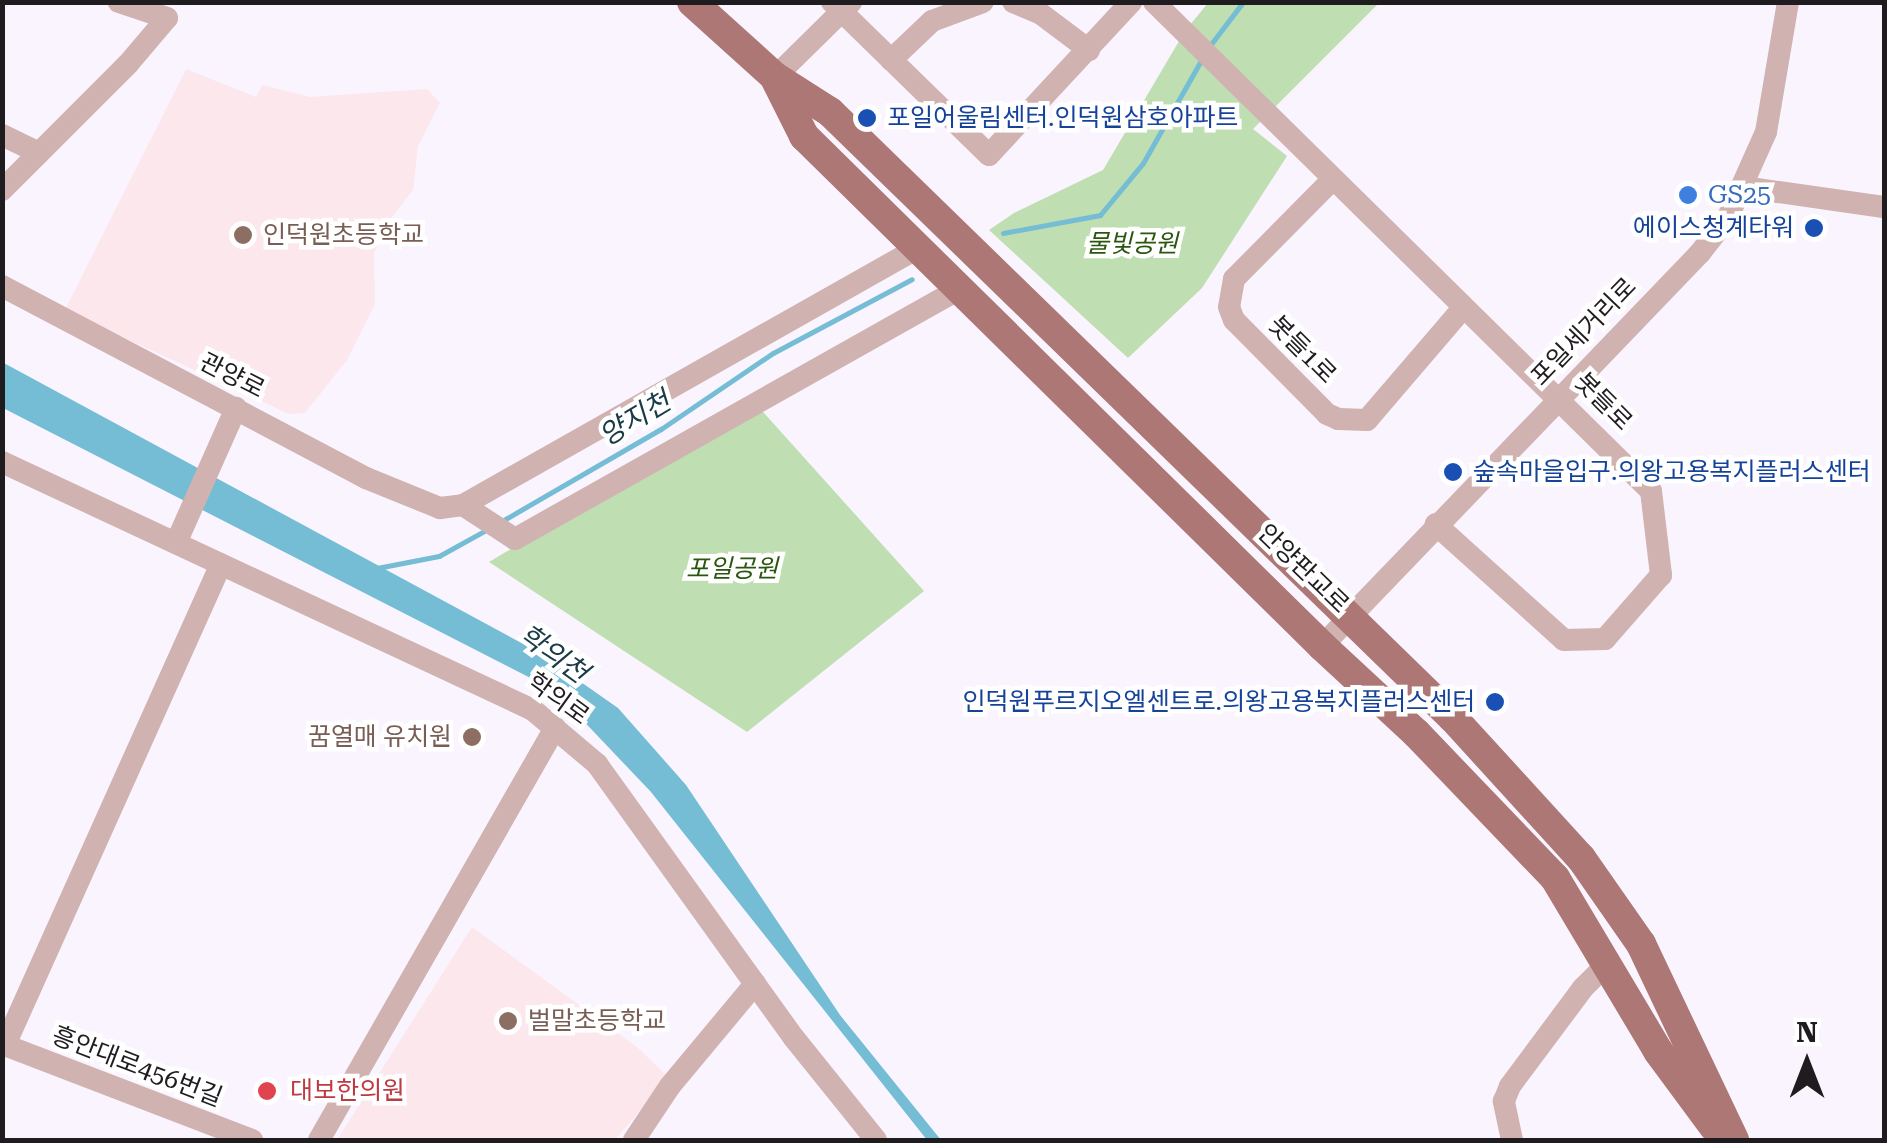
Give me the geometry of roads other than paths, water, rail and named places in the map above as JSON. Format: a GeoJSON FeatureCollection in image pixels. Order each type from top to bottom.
{"type":"FeatureCollection","features":[{"type":"Feature","properties":{"kind":"main road","name":"안양판교로"},"geometry":{"type":"LineString","coordinates":[[692,2],[775,77],[830,112],[1453,718],[1581,858],[1641,944],[1734,1140]]}},
{"type":"Feature","properties":{"kind":"main road","name":"안양판교로"},"geometry":{"type":"LineString","coordinates":[[775,77],[804,136],[1504,822],[1555,878],[1658,1051],[1724,1140]]}},
{"type":"Feature","properties":{"kind":"street"},"geometry":{"type":"LineString","coordinates":[[2,190],[166,18],[119,2]]}},
{"type":"Feature","properties":{"kind":"street"},"geometry":{"type":"LineString","coordinates":[[891,60],[932,21],[983,2]]}},
{"type":"Feature","properties":{"kind":"street"},"geometry":{"type":"LineString","coordinates":[[1013,2],[1040,14],[1089,50]]}},
{"type":"Feature","properties":{"kind":"street"},"geometry":{"type":"LineString","coordinates":[[775,77],[841,6],[989,154],[1131,2]]}},
{"type":"Feature","properties":{"kind":"street","name":"봇들로"},"geometry":{"type":"LineString","coordinates":[[1154,2],[1652,490],[1660,575],[1606,638],[1564,640],[1435,524]]}},
{"type":"Feature","properties":{"kind":"street","name":"포일세거리로"},"geometry":{"type":"LineString","coordinates":[[1322,646],[1700,252],[1728,218],[1766,132],[1788,2]]}},
{"type":"Feature","properties":{"kind":"street"},"geometry":{"type":"LineString","coordinates":[[2,135],[40,153]]}},
{"type":"Feature","properties":{"kind":"street","name":"봇들1로"},"geometry":{"type":"LineString","coordinates":[[1332,180],[1234,279],[1228,307],[1234,320],[1327,414],[1338,419],[1367,420],[1463,308]]}},
{"type":"Feature","properties":{"kind":"street"},"geometry":{"type":"LineString","coordinates":[[1743,187],[1884,208]]}},
{"type":"Feature","properties":{"kind":"street"},"geometry":{"type":"LineString","coordinates":[[452,507],[918,248]]}},
{"type":"Feature","properties":{"kind":"street","name":"관양로"},"geometry":{"type":"LineString","coordinates":[[2,286],[232,418],[366,478],[452,507],[515,539],[959,289]]}},
{"type":"Feature","properties":{"kind":"street"},"geometry":{"type":"LineString","coordinates":[[176,543],[232,418]]}},
{"type":"Feature","properties":{"kind":"street","name":"학의로"},"geometry":{"type":"LineString","coordinates":[[2,462],[499,692],[555,728],[598,764],[755,984],[876,1140]]}},
{"type":"Feature","properties":{"kind":"street"},"geometry":{"type":"LineString","coordinates":[[4,1044],[221,564]]}},
{"type":"Feature","properties":{"kind":"street"},"geometry":{"type":"LineString","coordinates":[[319,1140],[555,728]]}},
{"type":"Feature","properties":{"kind":"street"},"geometry":{"type":"LineString","coordinates":[[1512,1140],[1504,1101],[1510,1086],[1582,988],[1608,963]]}},
{"type":"Feature","properties":{"kind":"street"},"geometry":{"type":"LineString","coordinates":[[634,1140],[670,1086],[755,984]]}},
{"type":"Feature","properties":{"kind":"street","name":"흥안대로456번길"},"geometry":{"type":"LineString","coordinates":[[4,1044],[252,1140]]}},
{"type":"Feature","properties":{"kind":"water","name":"학의천"},"geometry":{"type":"Polygon","coordinates":[[[2,362],[538,652],[618,708],[686,785],[840,1015],[941,1140],[927,1140],[651,792],[554,690],[3,408],[2,362]]]}},
{"type":"Feature","properties":{"kind":"waterway","name":"양지천"},"geometry":{"type":"LineString","coordinates":[[1208,48],[1243,2]]}},
{"type":"Feature","properties":{"kind":"waterway","name":"양지천"},"geometry":{"type":"LineString","coordinates":[[1003,233],[1100,215],[1143,163],[1203,57]]}},
{"type":"Feature","properties":{"kind":"waterway","name":"양지천"},"geometry":{"type":"LineString","coordinates":[[502,521],[661,429],[773,353],[912,279]]}},
{"type":"Feature","properties":{"kind":"waterway","name":"양지천"},"geometry":{"type":"LineString","coordinates":[[377,568],[439,556],[488,529]]}},
{"type":"Feature","properties":{"kind":"place","name":"포일어울림센터.인덕원삼호아파트"},"geometry":{"type":"Point","coordinates":[867,118]}},
{"type":"Feature","properties":{"kind":"place","name":"GS25"},"geometry":{"type":"Point","coordinates":[1688,195]}},
{"type":"Feature","properties":{"kind":"place","name":"에이스청계타워"},"geometry":{"type":"Point","coordinates":[1814,228]}},
{"type":"Feature","properties":{"kind":"place","name":"인덕원초등학교"},"geometry":{"type":"Point","coordinates":[243,235]}},
{"type":"Feature","properties":{"kind":"place","name":"숲속마을입구.의왕고용복지플러스센터"},"geometry":{"type":"Point","coordinates":[1453,472]}},
{"type":"Feature","properties":{"kind":"place","name":"인덕원푸르지오엘센트로.의왕고용복지플러스센터"},"geometry":{"type":"Point","coordinates":[1495,702]}},
{"type":"Feature","properties":{"kind":"place","name":"꿈열매 유치원"},"geometry":{"type":"Point","coordinates":[472,737]}},
{"type":"Feature","properties":{"kind":"place","name":"벌말초등학교"},"geometry":{"type":"Point","coordinates":[508,1021]}},
{"type":"Feature","properties":{"kind":"place","name":"대보한의원"},"geometry":{"type":"Point","coordinates":[267,1091]}},
{"type":"Feature","properties":{"kind":"park label","name":"물빛공원"},"geometry":{"type":"Point","coordinates":[1132,244]}},
{"type":"Feature","properties":{"kind":"park label","name":"포일공원"},"geometry":{"type":"Point","coordinates":[732,569]}}]}
